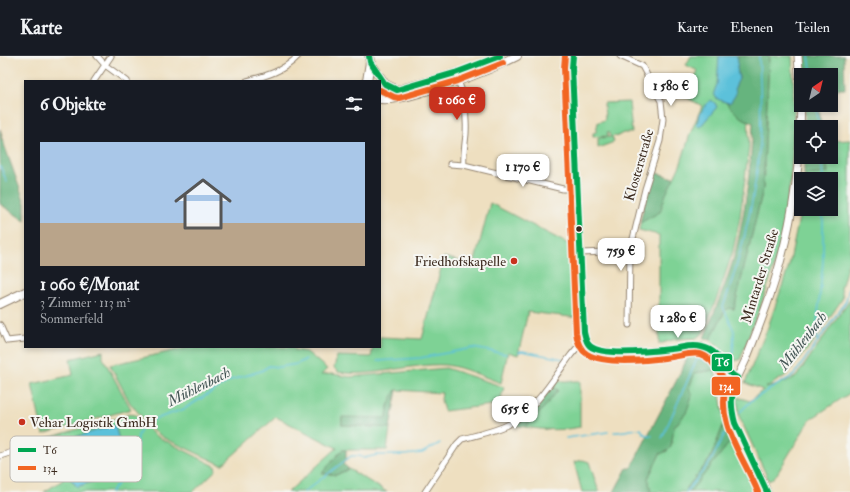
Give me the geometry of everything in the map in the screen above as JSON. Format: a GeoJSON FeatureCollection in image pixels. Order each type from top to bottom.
{"type":"FeatureCollection","features":[{"type":"Feature","properties":{"kind":"main road"},"geometry":{"type":"LineString","coordinates":[[381,98],[397,90],[457,77],[500,56]]}},
{"type":"Feature","properties":{"kind":"main road"},"geometry":{"type":"LineString","coordinates":[[381,98],[393,99],[406,96],[517,56]]}},
{"type":"Feature","properties":{"kind":"main road","name":"Mintarder Straße"},"geometry":{"type":"LineString","coordinates":[[767,492],[734,420],[732,393],[775,280],[788,231],[795,195],[801,118],[798,56]]}},
{"type":"Feature","properties":{"kind":"main road"},"geometry":{"type":"LineString","coordinates":[[370,59],[375,71],[385,84],[397,90]]}},
{"type":"Feature","properties":{"kind":"main road"},"geometry":{"type":"LineString","coordinates":[[367,80],[370,59]]}},
{"type":"Feature","properties":{"kind":"main road"},"geometry":{"type":"LineString","coordinates":[[375,71],[376,80]]}},
{"type":"Feature","properties":{"kind":"main road"},"geometry":{"type":"LineString","coordinates":[[0,304],[24,292]]}},
{"type":"Feature","properties":{"kind":"street"},"geometry":{"type":"LineString","coordinates":[[98,56],[105,65],[126,80]]}},
{"type":"Feature","properties":{"kind":"street"},"geometry":{"type":"LineString","coordinates":[[95,80],[111,56]]}},
{"type":"Feature","properties":{"kind":"street"},"geometry":{"type":"LineString","coordinates":[[250,80],[283,69],[298,56]]}},
{"type":"Feature","properties":{"kind":"street"},"geometry":{"type":"LineString","coordinates":[[573,56],[572,68],[584,337],[591,347],[614,352],[702,346],[710,349],[723,362],[732,393]]}},
{"type":"Feature","properties":{"kind":"street","name":"Klosterstraße"},"geometry":{"type":"LineString","coordinates":[[620,56],[642,66],[661,101],[663,119],[660,141],[644,189],[630,251],[629,325]]}},
{"type":"Feature","properties":{"kind":"street"},"geometry":{"type":"LineString","coordinates":[[457,77],[463,92],[466,111],[466,134],[463,156],[464,166]]}},
{"type":"Feature","properties":{"kind":"street"},"geometry":{"type":"LineString","coordinates":[[450,164],[564,189],[578,189]]}},
{"type":"Feature","properties":{"kind":"street"},"geometry":{"type":"LineString","coordinates":[[581,253],[630,251]]}},
{"type":"Feature","properties":{"kind":"street"},"geometry":{"type":"LineString","coordinates":[[0,325],[8,341],[24,339]]}},
{"type":"Feature","properties":{"kind":"street"},"geometry":{"type":"LineString","coordinates":[[425,492],[457,444],[462,439],[507,425],[526,413],[539,399],[576,349],[587,342]]}},
{"type":"Feature","properties":{"kind":"street"},"geometry":{"type":"LineString","coordinates":[[726,371],[737,378]]}},
{"type":"Feature","properties":{"kind":"street"},"geometry":{"type":"LineString","coordinates":[[0,456],[10,453]]}},
{"type":"Feature","properties":{"kind":"green space"},"geometry":{"type":"Polygon","coordinates":[[[691,56],[747,56],[749,147],[740,218],[733,251],[703,333],[696,338],[676,339],[659,344],[659,235],[639,230],[653,172],[674,178],[702,106],[684,96],[698,71],[686,65],[691,56]]]}},
{"type":"Feature","properties":{"kind":"green space"},"geometry":{"type":"Polygon","coordinates":[[[738,56],[769,56],[763,189],[734,309],[728,308],[725,311],[710,340],[704,338],[733,261],[743,218],[751,155],[753,123],[740,117],[725,102],[728,103],[739,78],[737,68],[738,56]]]}},
{"type":"Feature","properties":{"kind":"green space"},"geometry":{"type":"Polygon","coordinates":[[[769,56],[792,56],[794,135],[786,214],[774,266],[740,360],[731,361],[719,346],[710,340],[725,311],[728,308],[734,309],[763,189],[769,56]]]}},
{"type":"Feature","properties":{"kind":"green space"},"geometry":{"type":"Polygon","coordinates":[[[803,56],[844,56],[845,89],[838,89],[838,68],[804,68],[803,56]]]}},
{"type":"Feature","properties":{"kind":"green space"},"geometry":{"type":"Polygon","coordinates":[[[629,102],[632,133],[623,133],[616,137],[612,137],[614,142],[598,148],[598,138],[611,137],[607,132],[608,136],[593,137],[593,133],[596,132],[598,122],[605,119],[604,103],[629,102]]]}},
{"type":"Feature","properties":{"kind":"green space"},"geometry":{"type":"Polygon","coordinates":[[[805,112],[820,112],[820,120],[805,120],[805,112]]]}},
{"type":"Feature","properties":{"kind":"green space"},"geometry":{"type":"Polygon","coordinates":[[[0,129],[1,136],[24,200],[24,220],[0,204],[0,129]]]}},
{"type":"Feature","properties":{"kind":"green space"},"geometry":{"type":"Polygon","coordinates":[[[850,140],[850,256],[841,289],[843,298],[810,346],[785,376],[765,388],[796,377],[850,299],[850,393],[809,421],[777,474],[769,481],[739,416],[737,397],[750,401],[763,390],[745,383],[768,327],[789,266],[799,216],[838,216],[838,172],[828,172],[827,164],[838,164],[838,141],[850,140]]]}},
{"type":"Feature","properties":{"kind":"green space"},"geometry":{"type":"Polygon","coordinates":[[[804,164],[827,164],[828,172],[804,172],[804,164]]]}},
{"type":"Feature","properties":{"kind":"green space"},"geometry":{"type":"Polygon","coordinates":[[[653,172],[674,178],[666,194],[660,212],[640,223],[650,180],[653,172]]]}},
{"type":"Feature","properties":{"kind":"green space"},"geometry":{"type":"Polygon","coordinates":[[[490,203],[576,248],[579,318],[528,312],[518,355],[508,352],[501,383],[466,370],[445,365],[418,366],[364,373],[338,372],[334,368],[337,356],[371,357],[373,348],[381,348],[381,337],[422,339],[444,257],[474,265],[490,203]]]}},
{"type":"Feature","properties":{"kind":"green space"},"geometry":{"type":"Polygon","coordinates":[[[186,348],[294,348],[295,350],[307,352],[327,369],[321,375],[332,374],[350,377],[446,368],[504,387],[500,404],[444,411],[441,400],[442,393],[397,390],[388,406],[387,419],[342,418],[342,425],[390,428],[387,450],[342,450],[336,475],[349,469],[387,492],[288,492],[337,448],[276,417],[223,464],[220,464],[164,438],[154,431],[130,403],[110,365],[186,348]]]}},
{"type":"Feature","properties":{"kind":"green space"},"geometry":{"type":"Polygon","coordinates":[[[691,350],[709,355],[715,360],[721,369],[695,373],[689,388],[692,396],[686,413],[674,427],[671,447],[667,451],[660,454],[648,478],[651,492],[614,492],[627,468],[631,468],[691,350]]]}},
{"type":"Feature","properties":{"kind":"green space"},"geometry":{"type":"Polygon","coordinates":[[[103,351],[103,358],[131,409],[43,434],[32,384],[73,375],[70,359],[103,351]]]}},
{"type":"Feature","properties":{"kind":"green space"},"geometry":{"type":"Polygon","coordinates":[[[715,370],[725,421],[710,459],[686,489],[690,491],[734,437],[759,492],[651,492],[648,478],[660,454],[667,451],[671,447],[674,427],[686,413],[689,388],[695,372],[715,370]]]}},
{"type":"Feature","properties":{"kind":"green space"},"geometry":{"type":"Polygon","coordinates":[[[558,381],[580,381],[580,427],[552,430],[525,427],[537,416],[558,390],[554,386],[558,381]]]}},
{"type":"Feature","properties":{"kind":"green space"},"geometry":{"type":"Polygon","coordinates":[[[552,385],[558,390],[539,414],[525,427],[514,425],[529,413],[552,385]]]}},
{"type":"Feature","properties":{"kind":"green space"},"geometry":{"type":"Polygon","coordinates":[[[397,390],[390,428],[342,425],[342,417],[387,418],[388,406],[395,391],[397,390]]]}},
{"type":"Feature","properties":{"kind":"green space"},"geometry":{"type":"Polygon","coordinates":[[[130,414],[136,415],[154,435],[215,466],[216,470],[193,492],[44,492],[60,482],[142,482],[142,436],[54,436],[130,414]]]}},
{"type":"Feature","properties":{"kind":"green space"},"geometry":{"type":"Polygon","coordinates":[[[727,420],[734,437],[690,492],[686,489],[710,459],[725,421],[727,420]]]}},
{"type":"Feature","properties":{"kind":"green space"},"geometry":{"type":"Polygon","coordinates":[[[342,450],[346,450],[346,460],[343,464],[349,469],[336,475],[322,473],[342,450]]]}},
{"type":"Feature","properties":{"kind":"green space"},"geometry":{"type":"Polygon","coordinates":[[[583,460],[589,462],[599,492],[582,492],[574,462],[583,460]]]}},
{"type":"Feature","properties":{"kind":"water"},"geometry":{"type":"Polygon","coordinates":[[[719,56],[736,56],[738,59],[737,68],[739,79],[735,87],[736,94],[731,102],[728,103],[717,99],[714,92],[717,84],[719,56]]]}},
{"type":"Feature","properties":{"kind":"water"},"geometry":{"type":"Polygon","coordinates":[[[711,100],[717,107],[700,127],[696,125],[700,114],[711,100]]]}},
{"type":"Feature","properties":{"kind":"water"},"geometry":{"type":"Polygon","coordinates":[[[115,425],[118,436],[79,436],[115,425]]]}},
{"type":"Feature","properties":{"kind":"water"},"geometry":{"type":"Polygon","coordinates":[[[73,482],[92,482],[77,487],[73,482]]]}},
{"type":"Feature","properties":{"kind":"waterway"},"geometry":{"type":"LineString","coordinates":[[732,363],[734,331],[723,307],[742,247],[755,186],[761,133],[759,56]]}},
{"type":"Feature","properties":{"kind":"waterway"},"geometry":{"type":"LineString","coordinates":[[809,56],[811,68]]}},
{"type":"Feature","properties":{"kind":"waterway"},"geometry":{"type":"LineString","coordinates":[[817,112],[818,120]]}},
{"type":"Feature","properties":{"kind":"waterway"},"geometry":{"type":"LineString","coordinates":[[822,164],[822,172]]}},
{"type":"Feature","properties":{"kind":"waterway"},"geometry":{"type":"LineString","coordinates":[[0,166],[7,182]]}},
{"type":"Feature","properties":{"kind":"waterway"},"geometry":{"type":"LineString","coordinates":[[817,341],[817,324],[823,262],[823,216]]}},
{"type":"Feature","properties":{"kind":"waterway","name":"Mühlenbach"},"geometry":{"type":"LineString","coordinates":[[740,412],[752,400],[794,375],[846,301],[850,285]]}},
{"type":"Feature","properties":{"kind":"waterway","name":"Mühlenbach"},"geometry":{"type":"LineString","coordinates":[[377,361],[420,358],[473,348],[506,354]]}},
{"type":"Feature","properties":{"kind":"waterway","name":"Mühlenbach"},"geometry":{"type":"LineString","coordinates":[[519,352],[522,351],[563,359]]}},
{"type":"Feature","properties":{"kind":"waterway","name":"Mühlenbach"},"geometry":{"type":"LineString","coordinates":[[697,353],[697,359]]}},
{"type":"Feature","properties":{"kind":"waterway","name":"Mühlenbach"},"geometry":{"type":"LineString","coordinates":[[147,422],[184,409],[231,380],[261,371],[269,366],[279,367],[297,364],[306,359]]}},
{"type":"Feature","properties":{"kind":"waterway"},"geometry":{"type":"LineString","coordinates":[[662,438],[697,359],[715,363]]}},
{"type":"Feature","properties":{"kind":"waterway","name":"Mühlenbach"},"geometry":{"type":"LineString","coordinates":[[138,436],[143,425]]}},
{"type":"Feature","properties":{"kind":"waterway","name":"Mühlenbach"},"geometry":{"type":"LineString","coordinates":[[686,492],[711,461],[728,427]]}},
{"type":"Feature","properties":{"kind":"waterway"},"geometry":{"type":"LineString","coordinates":[[614,432],[641,429],[644,434],[652,436]]}},
{"type":"Feature","properties":{"kind":"waterway"},"geometry":{"type":"LineString","coordinates":[[566,438],[608,432]]}},
{"type":"Feature","properties":{"kind":"waterway"},"geometry":{"type":"LineString","coordinates":[[304,492],[351,456],[359,456],[364,458],[377,455],[422,453],[440,443]]}},
{"type":"Feature","properties":{"kind":"waterway","name":"Mühlenbach"},"geometry":{"type":"LineString","coordinates":[[111,492],[119,482]]}},
{"type":"Feature","properties":{"kind":"transit line","name":"T6"},"geometry":{"type":"LineString","coordinates":[[369,56],[370,62],[385,84],[397,90],[455,73],[500,56]]}},
{"type":"Feature","properties":{"kind":"transit line","name":"134"},"geometry":{"type":"LineString","coordinates":[[565,56],[564,68],[576,333],[579,345],[587,354],[605,360],[641,360],[693,353],[700,354],[709,359],[727,382],[724,397],[724,411],[727,425],[732,439],[758,492]]}},
{"type":"Feature","properties":{"kind":"transit line","name":"T6"},"geometry":{"type":"LineString","coordinates":[[573,56],[572,68],[584,332],[587,342],[590,346],[597,349],[617,352],[641,352],[694,346],[709,349],[714,353],[727,370],[737,378],[733,390],[732,400],[732,410],[735,423],[767,492]]}},
{"type":"Feature","properties":{"kind":"transit line","name":"134"},"geometry":{"type":"LineString","coordinates":[[381,90],[399,98],[457,81],[503,63]]}},
{"type":"Feature","properties":{"kind":"place","name":"Friedhofskapelle"},"geometry":{"type":"Point","coordinates":[514,261]}},
{"type":"Feature","properties":{"kind":"place","name":"Vehar Logistik GmbH"},"geometry":{"type":"Point","coordinates":[22,422]}}]}
